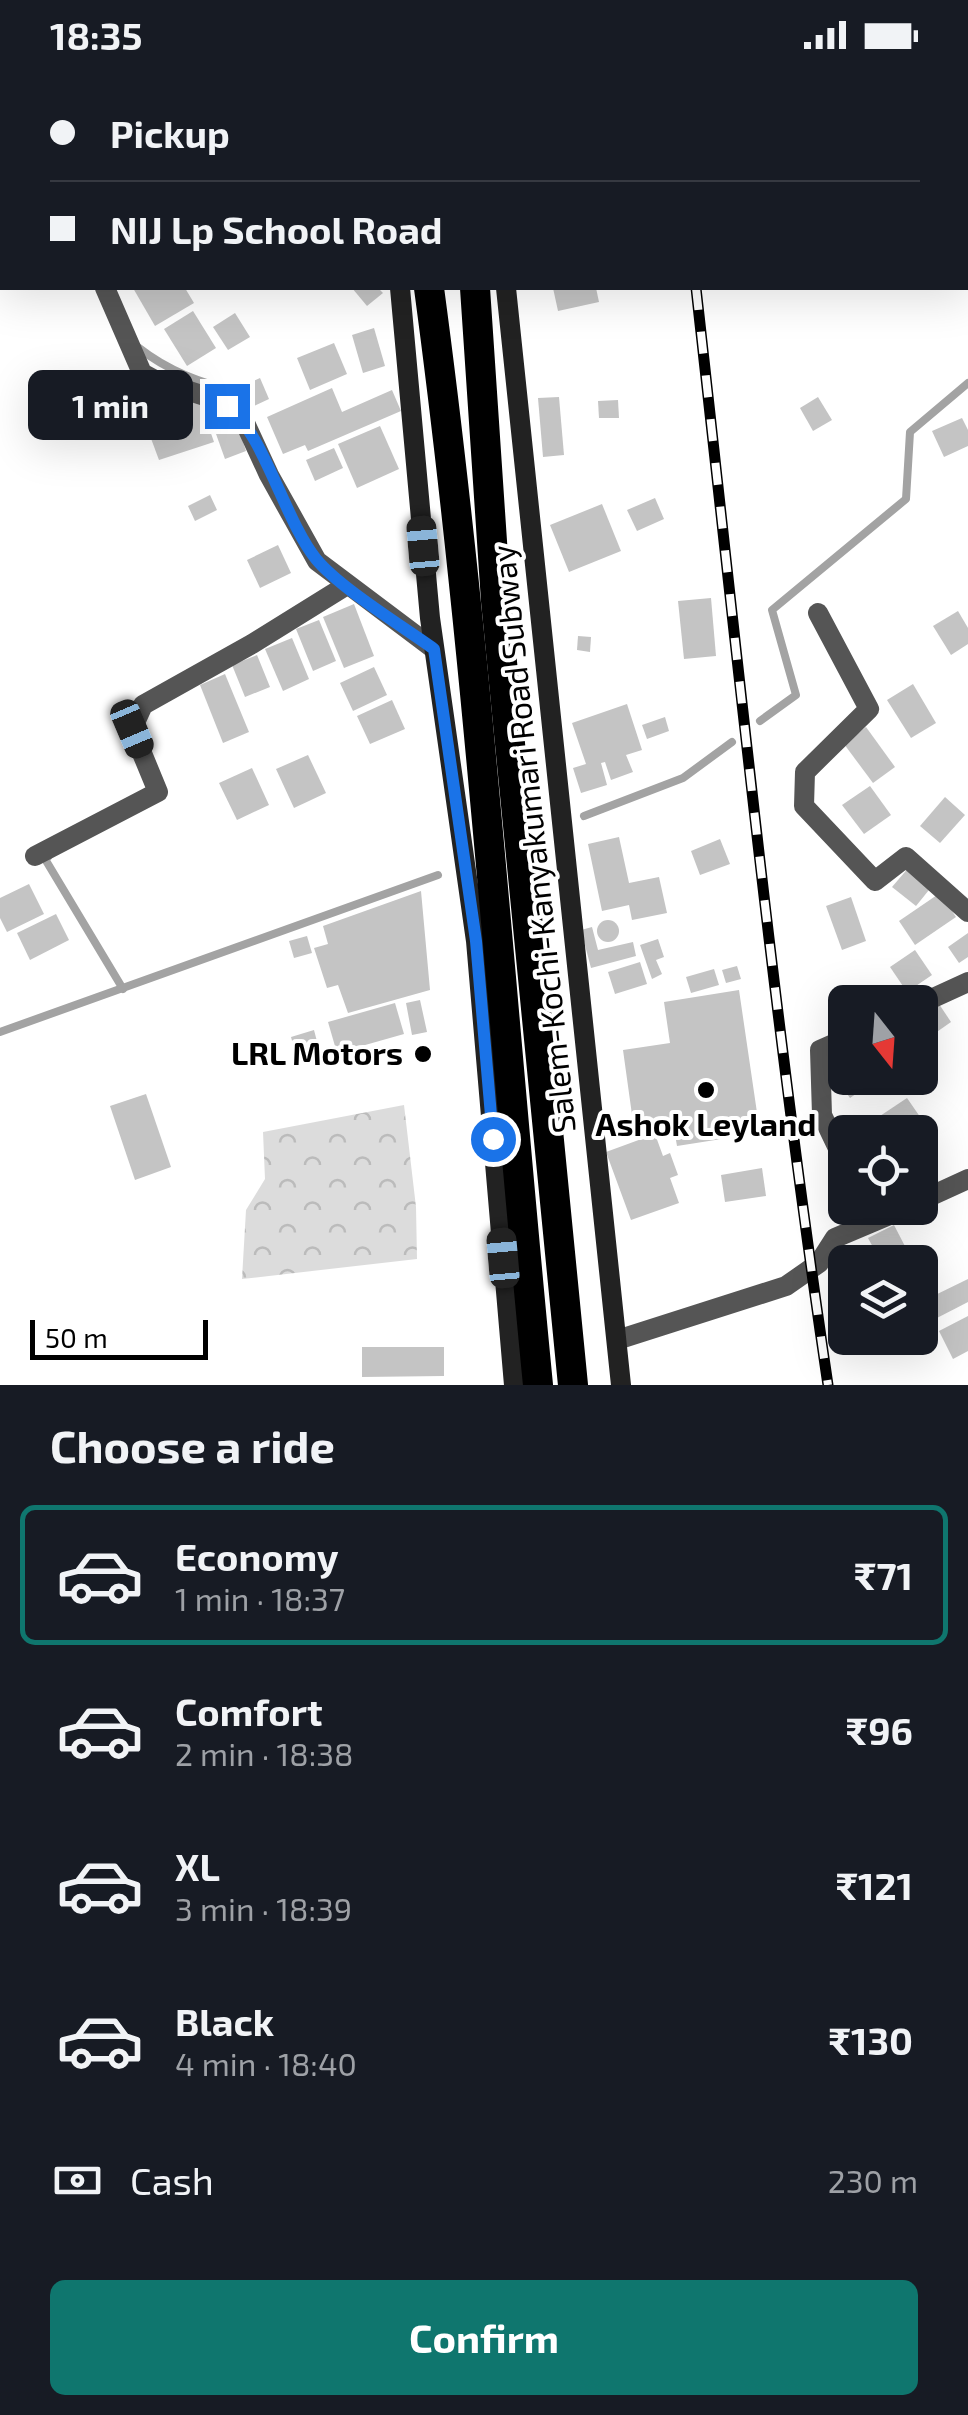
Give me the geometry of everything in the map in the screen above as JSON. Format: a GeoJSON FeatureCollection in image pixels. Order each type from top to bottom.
{"type":"FeatureCollection","features":[{"type":"Feature","properties":{"kind":"highway"},"geometry":{"type":"LineString","coordinates":[[429,290],[483,781],[538,1385]]}},
{"type":"Feature","properties":{"kind":"highway"},"geometry":{"type":"LineString","coordinates":[[476,290],[496,601],[573,1385]]}},
{"type":"Feature","properties":{"kind":"street"},"geometry":{"type":"LineString","coordinates":[[106,290],[142,372],[155,380],[214,398],[233,410],[246,423],[317,561],[434,649]]}},
{"type":"Feature","properties":{"kind":"street"},"geometry":{"type":"LineString","coordinates":[[400,290],[434,649],[476,941],[514,1385]]}},
{"type":"Feature","properties":{"kind":"street","name":"Salem-Kochi-Kanyakumari Road Subway"},"geometry":{"type":"LineString","coordinates":[[506,290],[621,1385]]}},
{"type":"Feature","properties":{"kind":"street"},"geometry":{"type":"LineString","coordinates":[[34,856],[158,792],[132,729],[143,705],[347,585]]}},
{"type":"Feature","properties":{"kind":"street"},"geometry":{"type":"LineString","coordinates":[[818,613],[869,709],[805,772],[804,806],[875,881],[906,857],[968,912]]}},
{"type":"Feature","properties":{"kind":"street"},"geometry":{"type":"LineString","coordinates":[[938,996],[968,982]]}},
{"type":"Feature","properties":{"kind":"street"},"geometry":{"type":"LineString","coordinates":[[828,1046],[820,1050],[822,1116],[828,1128]]}},
{"type":"Feature","properties":{"kind":"street"},"geometry":{"type":"LineString","coordinates":[[938,1193],[968,1179]]}},
{"type":"Feature","properties":{"kind":"street"},"geometry":{"type":"LineString","coordinates":[[617,1340],[786,1286],[819,1262],[835,1238],[856,1225]]}},
{"type":"Feature","properties":{"kind":"green space"},"geometry":{"type":"Polygon","coordinates":[[[404,1105],[416,1207],[417,1259],[242,1279],[246,1210],[265,1179],[263,1132],[404,1105]]]}},
{"type":"Feature","properties":{"kind":"building"},"geometry":{"type":"Polygon","coordinates":[[[134,290],[186,290],[194,303],[155,326],[134,290]]]}},
{"type":"Feature","properties":{"kind":"building"},"geometry":{"type":"Polygon","coordinates":[[[354,290],[383,293],[367,306],[354,290]]]}},
{"type":"Feature","properties":{"kind":"building"},"geometry":{"type":"Polygon","coordinates":[[[553,290],[596,290],[599,302],[558,311],[553,290]]]}},
{"type":"Feature","properties":{"kind":"building"},"geometry":{"type":"Polygon","coordinates":[[[193,311],[216,348],[187,366],[164,329],[193,311]]]}},
{"type":"Feature","properties":{"kind":"building"},"geometry":{"type":"Polygon","coordinates":[[[235,313],[250,337],[228,350],[213,327],[235,313]]]}},
{"type":"Feature","properties":{"kind":"building"},"geometry":{"type":"Polygon","coordinates":[[[374,328],[385,366],[363,373],[352,335],[374,328]]]}},
{"type":"Feature","properties":{"kind":"building"},"geometry":{"type":"Polygon","coordinates":[[[334,343],[347,374],[310,390],[297,358],[334,343]]]}},
{"type":"Feature","properties":{"kind":"building"},"geometry":{"type":"Polygon","coordinates":[[[260,378],[269,399],[250,408],[240,387],[260,378]]]}},
{"type":"Feature","properties":{"kind":"building"},"geometry":{"type":"Polygon","coordinates":[[[332,388],[342,412],[392,390],[401,411],[308,451],[305,445],[283,454],[267,417],[332,388]]]}},
{"type":"Feature","properties":{"kind":"building"},"geometry":{"type":"Polygon","coordinates":[[[559,397],[564,455],[543,457],[538,398],[559,397]]]}},
{"type":"Feature","properties":{"kind":"building"},"geometry":{"type":"Polygon","coordinates":[[[818,397],[832,420],[813,431],[800,408],[818,397]]]}},
{"type":"Feature","properties":{"kind":"building"},"geometry":{"type":"Polygon","coordinates":[[[199,399],[214,442],[159,460],[143,417],[199,399]]]}},
{"type":"Feature","properties":{"kind":"building"},"geometry":{"type":"Polygon","coordinates":[[[618,400],[619,418],[599,418],[598,401],[618,400]]]}},
{"type":"Feature","properties":{"kind":"building"},"geometry":{"type":"Polygon","coordinates":[[[962,418],[968,430],[968,446],[944,457],[932,431],[962,418]]]}},
{"type":"Feature","properties":{"kind":"building"},"geometry":{"type":"Polygon","coordinates":[[[380,426],[399,469],[357,488],[338,444],[380,426]]]}},
{"type":"Feature","properties":{"kind":"building"},"geometry":{"type":"Polygon","coordinates":[[[238,427],[246,451],[225,459],[216,434],[238,427]]]}},
{"type":"Feature","properties":{"kind":"building"},"geometry":{"type":"Polygon","coordinates":[[[334,448],[343,468],[315,481],[306,460],[334,448]]]}},
{"type":"Feature","properties":{"kind":"building"},"geometry":{"type":"Polygon","coordinates":[[[210,495],[217,510],[195,521],[188,506],[210,495]]]}},
{"type":"Feature","properties":{"kind":"building"},"geometry":{"type":"Polygon","coordinates":[[[655,498],[664,519],[637,531],[627,510],[655,498]]]}},
{"type":"Feature","properties":{"kind":"building"},"geometry":{"type":"Polygon","coordinates":[[[602,504],[621,551],[569,572],[550,525],[602,504]]]}},
{"type":"Feature","properties":{"kind":"building"},"geometry":{"type":"Polygon","coordinates":[[[278,545],[291,573],[260,588],[247,560],[278,545]]]}},
{"type":"Feature","properties":{"kind":"building"},"geometry":{"type":"Polygon","coordinates":[[[711,598],[716,656],[684,659],[678,601],[711,598]]]}},
{"type":"Feature","properties":{"kind":"building"},"geometry":{"type":"Polygon","coordinates":[[[354,604],[374,656],[344,668],[323,617],[354,604]]]}},
{"type":"Feature","properties":{"kind":"building"},"geometry":{"type":"Polygon","coordinates":[[[958,611],[968,628],[968,644],[951,655],[933,626],[958,611]]]}},
{"type":"Feature","properties":{"kind":"building"},"geometry":{"type":"Polygon","coordinates":[[[319,620],[336,661],[313,671],[296,629],[319,620]]]}},
{"type":"Feature","properties":{"kind":"building"},"geometry":{"type":"Polygon","coordinates":[[[578,636],[591,637],[590,652],[577,650],[578,636]]]}},
{"type":"Feature","properties":{"kind":"building"},"geometry":{"type":"Polygon","coordinates":[[[292,638],[309,679],[283,691],[265,649],[292,638]]]}},
{"type":"Feature","properties":{"kind":"building"},"geometry":{"type":"Polygon","coordinates":[[[257,655],[270,687],[245,697],[232,665],[257,655]]]}},
{"type":"Feature","properties":{"kind":"building"},"geometry":{"type":"Polygon","coordinates":[[[374,667],[387,695],[353,711],[340,683],[374,667]]]}},
{"type":"Feature","properties":{"kind":"building"},"geometry":{"type":"Polygon","coordinates":[[[225,674],[249,732],[223,743],[200,685],[225,674]]]}},
{"type":"Feature","properties":{"kind":"building"},"geometry":{"type":"Polygon","coordinates":[[[913,684],[936,723],[911,738],[887,700],[913,684]]]}},
{"type":"Feature","properties":{"kind":"building"},"geometry":{"type":"Polygon","coordinates":[[[392,700],[405,729],[370,744],[357,716],[392,700]]]}},
{"type":"Feature","properties":{"kind":"building"},"geometry":{"type":"Polygon","coordinates":[[[627,704],[642,750],[626,755],[633,772],[611,780],[605,762],[601,763],[607,785],[581,793],[573,768],[586,764],[572,723],[627,704]]]}},
{"type":"Feature","properties":{"kind":"building"},"geometry":{"type":"Polygon","coordinates":[[[665,717],[669,731],[647,739],[642,725],[665,717]]]}},
{"type":"Feature","properties":{"kind":"building"},"geometry":{"type":"Polygon","coordinates":[[[866,727],[895,767],[873,783],[844,744],[866,727]]]}},
{"type":"Feature","properties":{"kind":"building"},"geometry":{"type":"Polygon","coordinates":[[[308,755],[326,793],[294,808],[276,769],[308,755]]]}},
{"type":"Feature","properties":{"kind":"building"},"geometry":{"type":"Polygon","coordinates":[[[252,768],[269,805],[237,820],[219,783],[252,768]]]}},
{"type":"Feature","properties":{"kind":"building"},"geometry":{"type":"Polygon","coordinates":[[[870,786],[891,815],[864,834],[842,805],[870,786]]]}},
{"type":"Feature","properties":{"kind":"building"},"geometry":{"type":"Polygon","coordinates":[[[945,797],[965,815],[940,843],[920,826],[945,797]]]}},
{"type":"Feature","properties":{"kind":"building"},"geometry":{"type":"Polygon","coordinates":[[[619,837],[629,883],[659,877],[667,913],[632,920],[629,905],[602,911],[588,844],[619,837]]]}},
{"type":"Feature","properties":{"kind":"building"},"geometry":{"type":"Polygon","coordinates":[[[720,839],[730,864],[700,875],[691,851],[720,839]]]}},
{"type":"Feature","properties":{"kind":"building"},"geometry":{"type":"Polygon","coordinates":[[[910,866],[933,885],[916,906],[892,887],[910,866]]]}},
{"type":"Feature","properties":{"kind":"building"},"geometry":{"type":"Polygon","coordinates":[[[29,884],[44,914],[7,932],[0,918],[0,898],[29,884]]]}},
{"type":"Feature","properties":{"kind":"building"},"geometry":{"type":"Polygon","coordinates":[[[421,891],[430,990],[348,1013],[338,985],[327,988],[314,948],[328,944],[323,926],[421,891]]]}},
{"type":"Feature","properties":{"kind":"building"},"geometry":{"type":"Polygon","coordinates":[[[940,893],[956,917],[915,945],[899,921],[940,893]]]}},
{"type":"Feature","properties":{"kind":"building"},"geometry":{"type":"Polygon","coordinates":[[[851,897],[866,941],[842,950],[826,906],[851,897]]]}},
{"type":"Feature","properties":{"kind":"building"},"geometry":{"type":"Polygon","coordinates":[[[56,914],[69,940],[30,960],[17,933],[56,914]]]}},
{"type":"Feature","properties":{"kind":"building"},"geometry":{"type":"Polygon","coordinates":[[[608,920],[616,923],[616,939],[608,942],[600,939],[597,931],[600,923],[608,920]]]}},
{"type":"Feature","properties":{"kind":"building"},"geometry":{"type":"Polygon","coordinates":[[[592,927],[598,950],[633,942],[636,956],[591,968],[581,930],[592,927]]]}},
{"type":"Feature","properties":{"kind":"building"},"geometry":{"type":"Polygon","coordinates":[[[968,933],[968,957],[959,963],[948,947],[968,933]]]}},
{"type":"Feature","properties":{"kind":"building"},"geometry":{"type":"Polygon","coordinates":[[[307,936],[312,953],[294,958],[289,941],[307,936]]]}},
{"type":"Feature","properties":{"kind":"building"},"geometry":{"type":"Polygon","coordinates":[[[658,939],[664,957],[656,960],[662,974],[652,979],[640,945],[658,939]]]}},
{"type":"Feature","properties":{"kind":"building"},"geometry":{"type":"Polygon","coordinates":[[[915,950],[932,975],[917,985],[902,985],[890,967],[915,950]]]}},
{"type":"Feature","properties":{"kind":"building"},"geometry":{"type":"Polygon","coordinates":[[[640,962],[647,984],[615,994],[608,972],[640,962]]]}},
{"type":"Feature","properties":{"kind":"building"},"geometry":{"type":"Polygon","coordinates":[[[737,966],[741,979],[726,983],[722,970],[737,966]]]}},
{"type":"Feature","properties":{"kind":"building"},"geometry":{"type":"Polygon","coordinates":[[[714,969],[719,985],[691,993],[686,977],[714,969]]]}},
{"type":"Feature","properties":{"kind":"building"},"geometry":{"type":"Polygon","coordinates":[[[739,990],[760,1133],[677,1146],[673,1123],[662,1125],[661,1118],[633,1122],[623,1050],[670,1043],[664,1002],[739,990]]]}},
{"type":"Feature","properties":{"kind":"building"},"geometry":{"type":"Polygon","coordinates":[[[420,1000],[427,1032],[412,1035],[406,1003],[420,1000]]]}},
{"type":"Feature","properties":{"kind":"building"},"geometry":{"type":"Polygon","coordinates":[[[938,1002],[951,1022],[938,1031],[938,1002]]]}},
{"type":"Feature","properties":{"kind":"building"},"geometry":{"type":"Polygon","coordinates":[[[395,1003],[404,1034],[337,1053],[328,1022],[395,1003]]]}},
{"type":"Feature","properties":{"kind":"building"},"geometry":{"type":"Polygon","coordinates":[[[314,1030],[319,1049],[296,1055],[291,1037],[314,1030]]]}},
{"type":"Feature","properties":{"kind":"building"},"geometry":{"type":"Polygon","coordinates":[[[146,1094],[171,1167],[135,1180],[110,1106],[146,1094]]]}},
{"type":"Feature","properties":{"kind":"building"},"geometry":{"type":"Polygon","coordinates":[[[907,1098],[919,1115],[882,1115],[907,1098]]]}},
{"type":"Feature","properties":{"kind":"building"},"geometry":{"type":"Polygon","coordinates":[[[655,1134],[663,1156],[670,1153],[678,1175],[670,1178],[679,1203],[631,1220],[606,1152],[655,1134]]]}},
{"type":"Feature","properties":{"kind":"building"},"geometry":{"type":"Polygon","coordinates":[[[762,1168],[766,1196],[725,1202],[721,1175],[762,1168]]]}},
{"type":"Feature","properties":{"kind":"building"},"geometry":{"type":"Polygon","coordinates":[[[894,1225],[904,1245],[872,1245],[868,1238],[894,1225]]]}},
{"type":"Feature","properties":{"kind":"building"},"geometry":{"type":"Polygon","coordinates":[[[968,1279],[968,1302],[938,1317],[938,1294],[968,1279]]]}},
{"type":"Feature","properties":{"kind":"building"},"geometry":{"type":"Polygon","coordinates":[[[968,1316],[968,1351],[953,1359],[939,1331],[968,1316]]]}},
{"type":"Feature","properties":{"kind":"building"},"geometry":{"type":"Polygon","coordinates":[[[362,1347],[444,1347],[444,1376],[362,1377],[362,1347]]]}},
{"type":"Feature","properties":{"kind":"waterway"},"geometry":{"type":"LineString","coordinates":[[139,348],[186,375],[238,392],[245,411],[241,414]]}},
{"type":"Feature","properties":{"kind":"waterway"},"geometry":{"type":"LineString","coordinates":[[760,721],[796,695],[772,610],[906,499],[910,432],[968,383]]}},
{"type":"Feature","properties":{"kind":"waterway"},"geometry":{"type":"LineString","coordinates":[[584,816],[683,778],[732,742]]}},
{"type":"Feature","properties":{"kind":"waterway"},"geometry":{"type":"LineString","coordinates":[[48,857],[45,859],[123,989]]}},
{"type":"Feature","properties":{"kind":"waterway"},"geometry":{"type":"LineString","coordinates":[[0,1032],[438,875]]}},
{"type":"Feature","properties":{"kind":"railway"},"geometry":{"type":"LineString","coordinates":[[696,290],[773,974],[828,1385]]}},
{"type":"Feature","properties":{"kind":"place","name":"LRL Motors"},"geometry":{"type":"Point","coordinates":[423,1054]}},
{"type":"Feature","properties":{"kind":"place","name":"Ashok Leyland"},"geometry":{"type":"Point","coordinates":[706,1090]}},
{"type":"Feature","properties":{"kind":"route"},"geometry":{"type":"LineString","coordinates":[[227,406],[246,423],[317,561],[434,649],[476,941],[493,1139]]}}]}
